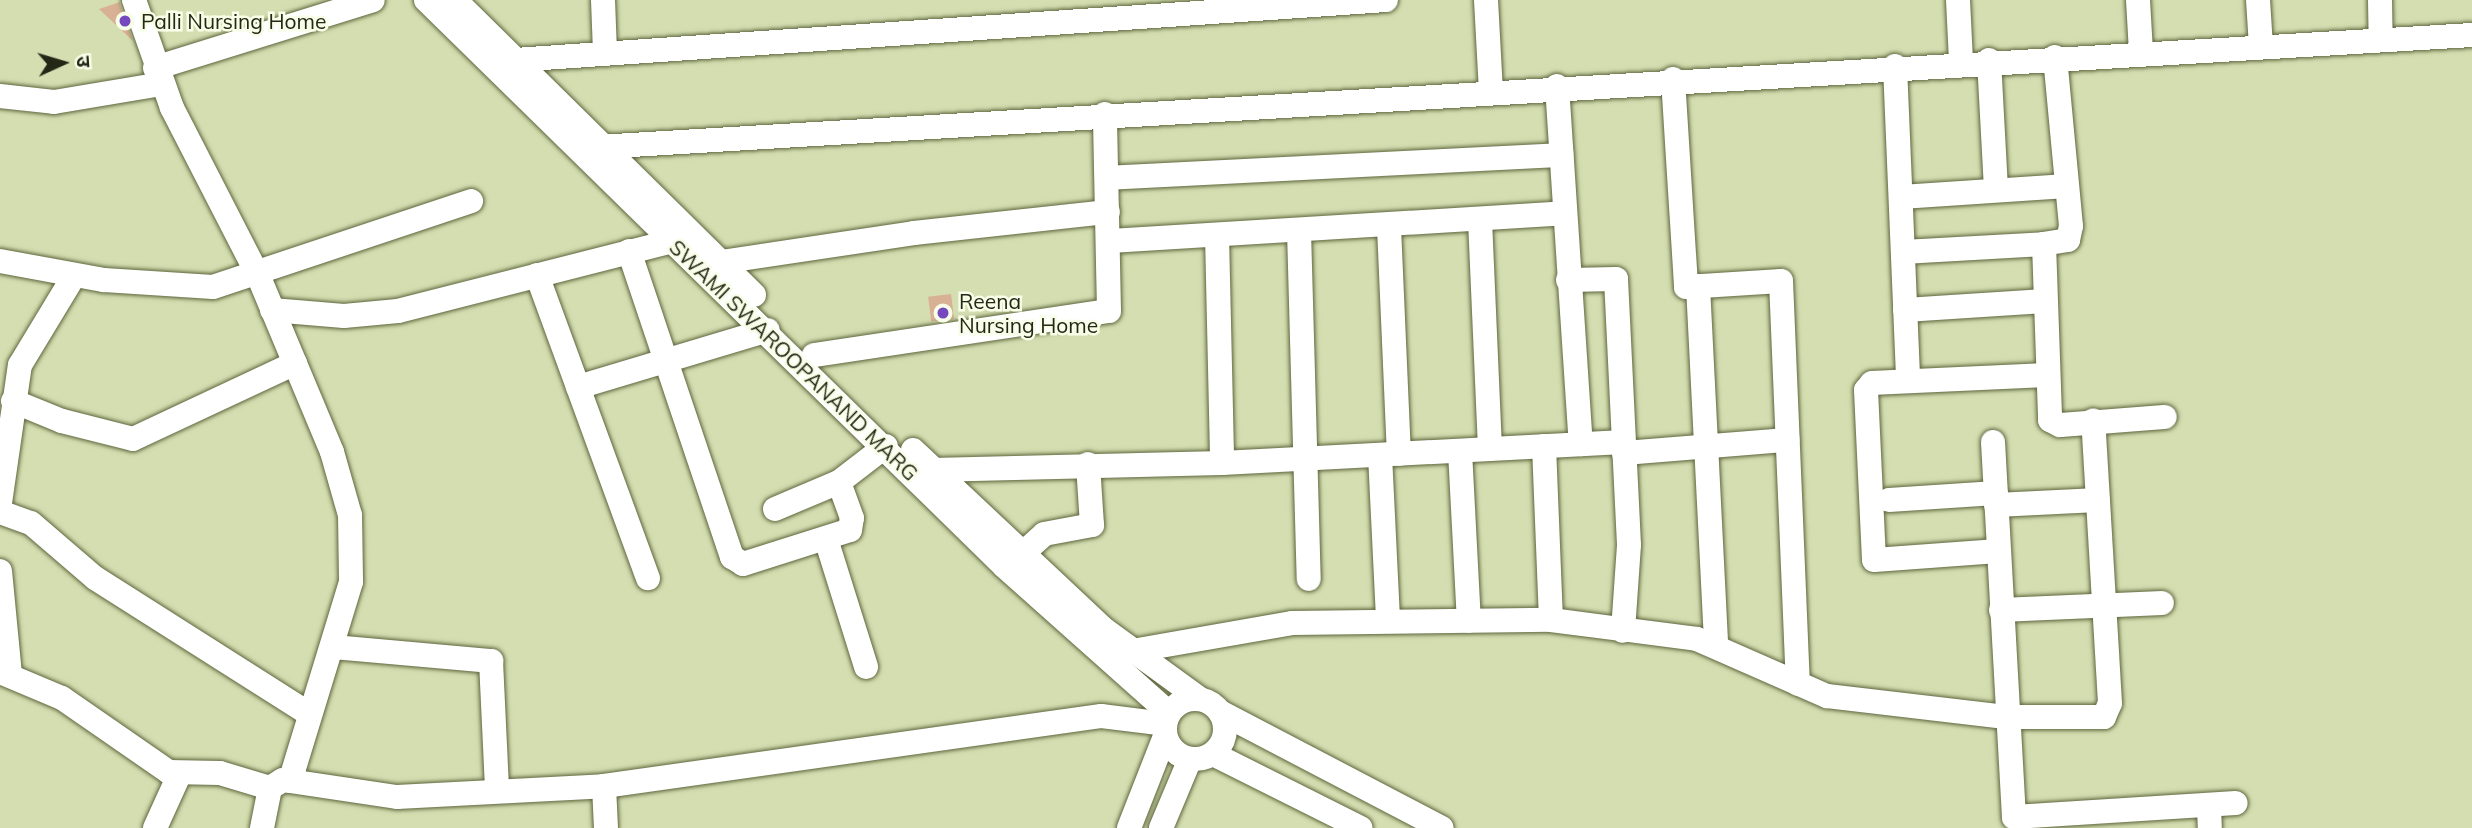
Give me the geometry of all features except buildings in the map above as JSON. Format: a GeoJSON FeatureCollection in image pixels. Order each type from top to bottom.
{"type":"FeatureCollection","features":[{"type":"Feature","properties":{"kind":"street"},"geometry":{"type":"LineString","coordinates":[[134,0],[159,76],[258,275],[295,363],[342,480],[354,537],[351,582],[334,647],[262,828]]}},
{"type":"Feature","properties":{"kind":"street"},"geometry":{"type":"LineString","coordinates":[[0,96],[54,102],[159,76],[373,0]]}},
{"type":"Feature","properties":{"kind":"street","name":"SWAMI SWAROOPANAND MARG"},"geometry":{"type":"LineString","coordinates":[[426,0],[498,75],[592,147],[721,262],[1021,555],[1132,651],[1210,706],[1442,828]]}},
{"type":"Feature","properties":{"kind":"street","name":"SWAMI SWAROOPANAND MARG"},"geometry":{"type":"LineString","coordinates":[[455,0],[515,60],[672,241],[768,330],[1004,566],[1167,724]]}},
{"type":"Feature","properties":{"kind":"street"},"geometry":{"type":"LineString","coordinates":[[603,0],[605,53]]}},
{"type":"Feature","properties":{"kind":"street"},"geometry":{"type":"LineString","coordinates":[[515,60],[1203,6],[1386,0]]}},
{"type":"Feature","properties":{"kind":"street"},"geometry":{"type":"LineString","coordinates":[[1486,0],[1491,91]]}},
{"type":"Feature","properties":{"kind":"street"},"geometry":{"type":"LineString","coordinates":[[1958,0],[1961,62]]}},
{"type":"Feature","properties":{"kind":"street"},"geometry":{"type":"LineString","coordinates":[[2138,0],[2141,52]]}},
{"type":"Feature","properties":{"kind":"street"},"geometry":{"type":"LineString","coordinates":[[2258,0],[2260,46]]}},
{"type":"Feature","properties":{"kind":"street"},"geometry":{"type":"LineString","coordinates":[[2380,0],[2381,39]]}},
{"type":"Feature","properties":{"kind":"street"},"geometry":{"type":"LineString","coordinates":[[592,147],[1895,65],[2472,35]]}},
{"type":"Feature","properties":{"kind":"street"},"geometry":{"type":"LineString","coordinates":[[1903,252],[2062,243],[2071,234],[2054,57]]}},
{"type":"Feature","properties":{"kind":"street"},"geometry":{"type":"LineString","coordinates":[[1989,60],[1996,190]]}},
{"type":"Feature","properties":{"kind":"street"},"geometry":{"type":"LineString","coordinates":[[1895,65],[1908,380]]}},
{"type":"Feature","properties":{"kind":"street"},"geometry":{"type":"LineString","coordinates":[[1672,79],[1686,287],[1781,281],[1798,684]]}},
{"type":"Feature","properties":{"kind":"street"},"geometry":{"type":"LineString","coordinates":[[1557,86],[1581,444]]}},
{"type":"Feature","properties":{"kind":"street"},"geometry":{"type":"LineString","coordinates":[[814,355],[1102,314],[1112,302],[1105,114]]}},
{"type":"Feature","properties":{"kind":"street"},"geometry":{"type":"LineString","coordinates":[[1107,178],[1561,155]]}},
{"type":"Feature","properties":{"kind":"street"},"geometry":{"type":"LineString","coordinates":[[1900,197],[2067,186]]}},
{"type":"Feature","properties":{"kind":"street"},"geometry":{"type":"LineString","coordinates":[[0,261],[74,276],[186,289],[258,275],[396,222],[471,201]]}},
{"type":"Feature","properties":{"kind":"street"},"geometry":{"type":"LineString","coordinates":[[721,262],[914,233],[1108,212]]}},
{"type":"Feature","properties":{"kind":"street"},"geometry":{"type":"LineString","coordinates":[[1110,241],[1389,227],[1564,213]]}},
{"type":"Feature","properties":{"kind":"street"},"geometry":{"type":"LineString","coordinates":[[1480,220],[1490,449]]}},
{"type":"Feature","properties":{"kind":"street"},"geometry":{"type":"LineString","coordinates":[[1388,621],[1389,227]]}},
{"type":"Feature","properties":{"kind":"street"},"geometry":{"type":"LineString","coordinates":[[1299,231],[1309,579]]}},
{"type":"Feature","properties":{"kind":"street"},"geometry":{"type":"LineString","coordinates":[[1217,236],[1222,463]]}},
{"type":"Feature","properties":{"kind":"street"},"geometry":{"type":"LineString","coordinates":[[272,310],[380,315],[672,241]]}},
{"type":"Feature","properties":{"kind":"street"},"geometry":{"type":"LineString","coordinates":[[2044,244],[2046,375],[2053,424],[2165,417]]}},
{"type":"Feature","properties":{"kind":"street"},"geometry":{"type":"LineString","coordinates":[[629,251],[737,562],[826,538],[853,524],[839,482]]}},
{"type":"Feature","properties":{"kind":"street"},"geometry":{"type":"LineString","coordinates":[[537,275],[648,578]]}},
{"type":"Feature","properties":{"kind":"street"},"geometry":{"type":"LineString","coordinates":[[0,503],[20,365],[74,276]]}},
{"type":"Feature","properties":{"kind":"street"},"geometry":{"type":"LineString","coordinates":[[1568,280],[1616,279],[1629,545],[1623,631]]}},
{"type":"Feature","properties":{"kind":"street"},"geometry":{"type":"LineString","coordinates":[[1698,286],[1716,645]]}},
{"type":"Feature","properties":{"kind":"street"},"geometry":{"type":"LineString","coordinates":[[1905,310],[2045,301]]}},
{"type":"Feature","properties":{"kind":"street"},"geometry":{"type":"LineString","coordinates":[[578,387],[768,330]]}},
{"type":"Feature","properties":{"kind":"street"},"geometry":{"type":"LineString","coordinates":[[13,401],[62,421],[133,439],[295,363]]}},
{"type":"Feature","properties":{"kind":"street"},"geometry":{"type":"LineString","coordinates":[[1998,551],[1879,561],[1871,555],[1866,390],[1872,383],[1908,380],[2046,375]]}},
{"type":"Feature","properties":{"kind":"street"},"geometry":{"type":"LineString","coordinates":[[1132,651],[1274,624],[1551,621],[1716,645],[1827,696],[2006,717],[2109,713],[2093,421]]}},
{"type":"Feature","properties":{"kind":"street"},"geometry":{"type":"LineString","coordinates":[[932,470],[1088,464],[1222,463],[1581,444],[1704,447],[1787,440]]}},
{"type":"Feature","properties":{"kind":"street"},"geometry":{"type":"LineString","coordinates":[[1993,442],[2006,717],[2014,817],[2084,820],[2209,816],[2236,803]]}},
{"type":"Feature","properties":{"kind":"street"},"geometry":{"type":"LineString","coordinates":[[775,509],[839,482],[886,446]]}},
{"type":"Feature","properties":{"kind":"street"},"geometry":{"type":"LineString","coordinates":[[1544,446],[1551,621]]}},
{"type":"Feature","properties":{"kind":"street"},"geometry":{"type":"LineString","coordinates":[[1460,451],[1469,621]]}},
{"type":"Feature","properties":{"kind":"street"},"geometry":{"type":"LineString","coordinates":[[1021,555],[1044,534],[1091,525],[1088,464]]}},
{"type":"Feature","properties":{"kind":"street"},"geometry":{"type":"LineString","coordinates":[[1889,500],[2098,500]]}},
{"type":"Feature","properties":{"kind":"street"},"geometry":{"type":"LineString","coordinates":[[0,512],[31,523],[95,578],[309,714]]}},
{"type":"Feature","properties":{"kind":"street"},"geometry":{"type":"LineString","coordinates":[[826,538],[866,667]]}},
{"type":"Feature","properties":{"kind":"street"},"geometry":{"type":"LineString","coordinates":[[0,571],[5,673],[28,688],[62,698],[159,767],[179,775],[220,773],[280,785],[397,797],[497,789],[604,786],[1101,716],[1167,724]]}},
{"type":"Feature","properties":{"kind":"street"},"geometry":{"type":"LineString","coordinates":[[2001,610],[2162,603]]}},
{"type":"Feature","properties":{"kind":"street"},"geometry":{"type":"LineString","coordinates":[[334,647],[491,661],[497,789]]}},
{"type":"Feature","properties":{"kind":"street"},"geometry":{"type":"LineString","coordinates":[[1129,828],[1167,724],[1188,699],[1210,706],[1225,734],[1201,757],[1161,828]]}},
{"type":"Feature","properties":{"kind":"street"},"geometry":{"type":"LineString","coordinates":[[1167,724],[1179,755],[1201,757],[1361,828]]}},
{"type":"Feature","properties":{"kind":"street"},"geometry":{"type":"LineString","coordinates":[[155,828],[179,775]]}},
{"type":"Feature","properties":{"kind":"street"},"geometry":{"type":"LineString","coordinates":[[604,786],[606,828]]}},
{"type":"Feature","properties":{"kind":"place","name":"Palli Nursing Home"},"geometry":{"type":"Point","coordinates":[125,21]}},
{"type":"Feature","properties":{"kind":"place","name":"Reena Nursing Home"},"geometry":{"type":"Point","coordinates":[943,313]}}]}
